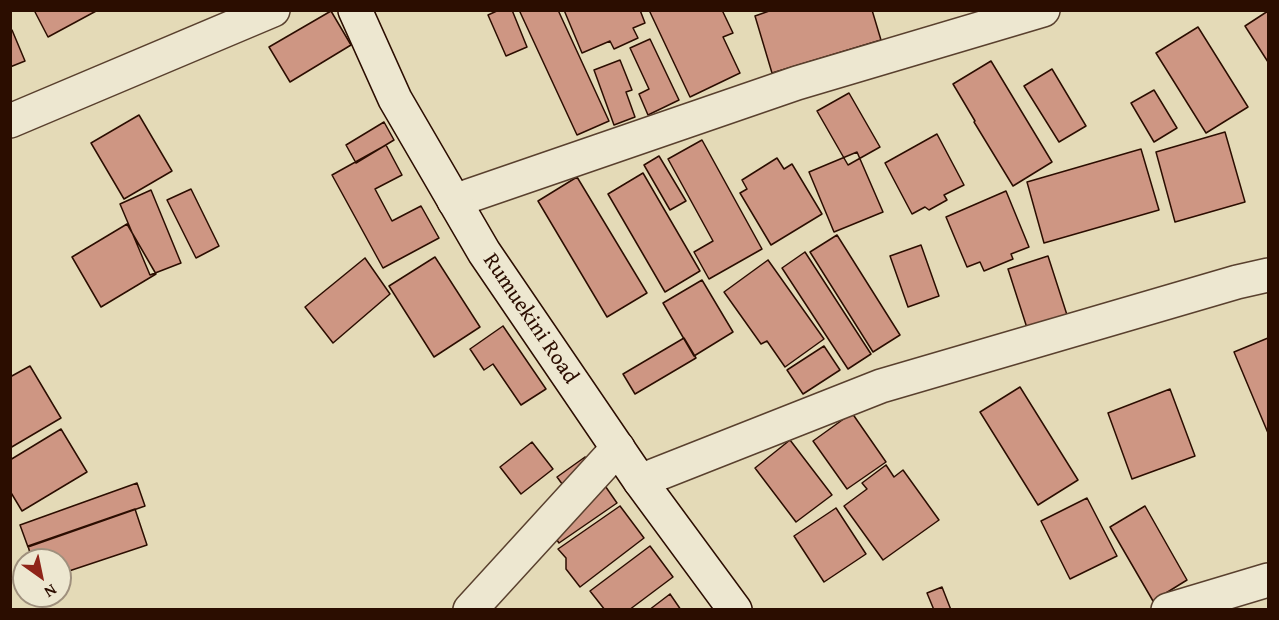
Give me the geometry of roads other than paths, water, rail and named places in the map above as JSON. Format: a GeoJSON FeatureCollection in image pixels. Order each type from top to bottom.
{"type":"FeatureCollection","features":[{"type":"Feature","properties":{"kind":"street"},"geometry":{"type":"LineString","coordinates":[[10,121],[273,10]]}},
{"type":"Feature","properties":{"kind":"street","name":"Rumuekini Road"},"geometry":{"type":"LineString","coordinates":[[355,10],[395,99],[484,252],[640,481],[735,609]]}},
{"type":"Feature","properties":{"kind":"street"},"geometry":{"type":"LineString","coordinates":[[454,201],[797,83],[1043,10]]}},
{"type":"Feature","properties":{"kind":"street"},"geometry":{"type":"LineString","coordinates":[[640,481],[881,386],[1237,282],[1269,275]]}},
{"type":"Feature","properties":{"kind":"street"},"geometry":{"type":"LineString","coordinates":[[470,609],[618,448]]}},
{"type":"Feature","properties":{"kind":"street"},"geometry":{"type":"LineString","coordinates":[[1168,609],[1269,580]]}}]}
